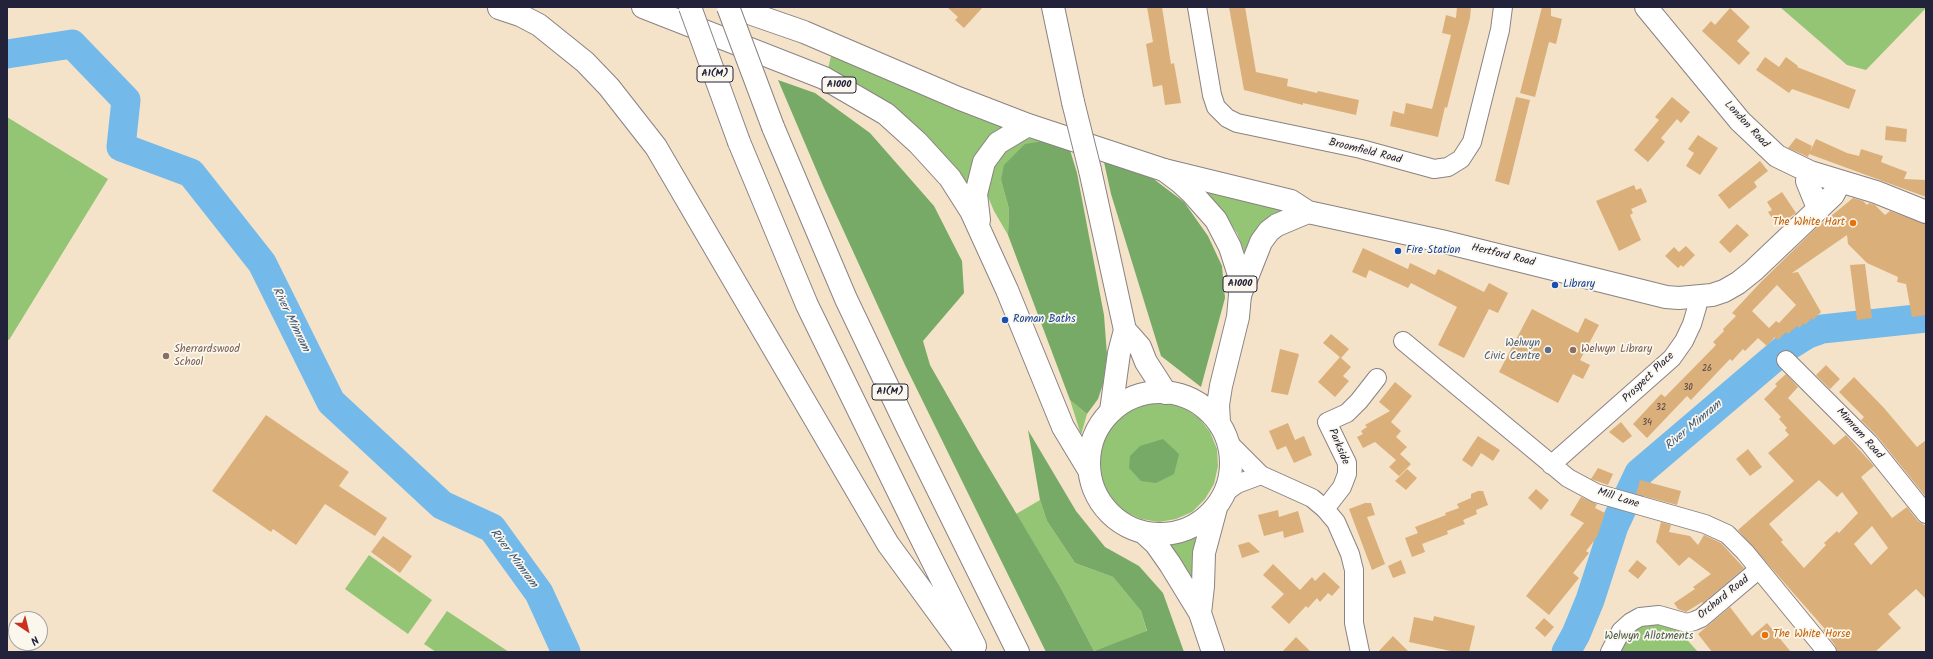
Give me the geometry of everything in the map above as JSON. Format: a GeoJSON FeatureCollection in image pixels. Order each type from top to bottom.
{"type":"FeatureCollection","features":[{"type":"Feature","properties":{"kind":"main road"},"geometry":{"type":"LineString","coordinates":[[499,7],[520,15],[539,25],[584,62],[609,87],[656,147],[888,544],[967,652]]}},
{"type":"Feature","properties":{"kind":"main road","name":"A1000"},"geometry":{"type":"LineString","coordinates":[[643,7],[824,78],[886,114],[918,143],[945,172],[962,195],[983,234],[1063,427],[1089,470]]}},
{"type":"Feature","properties":{"kind":"main road","name":"A1(M)"},"geometry":{"type":"LineString","coordinates":[[690,7],[739,142],[807,305],[914,526],[978,652]]}},
{"type":"Feature","properties":{"kind":"main road","name":"A1(M)"},"geometry":{"type":"LineString","coordinates":[[728,7],[773,127],[846,299],[908,429],[1018,652]]}},
{"type":"Feature","properties":{"kind":"main road","name":"A1000"},"geometry":{"type":"LineString","coordinates":[[732,7],[804,32],[958,98],[1028,125],[1164,170],[1192,192],[1216,220],[1224,234],[1236,261],[1239,275],[1240,295],[1238,317],[1218,405],[1218,422]]}},
{"type":"Feature","properties":{"kind":"main road"},"geometry":{"type":"LineString","coordinates":[[1053,7],[1125,330],[1119,353],[1111,411]]}},
{"type":"Feature","properties":{"kind":"main road","name":"London Road"},"geometry":{"type":"LineString","coordinates":[[1646,7],[1752,134],[1777,156],[1810,172],[1876,192],[1926,212]]}},
{"type":"Feature","properties":{"kind":"main road","name":"A1000"},"geometry":{"type":"LineString","coordinates":[[983,234],[976,205],[976,194],[984,162],[998,143],[1028,125]]}},
{"type":"Feature","properties":{"kind":"main road","name":"Hertford Road"},"geometry":{"type":"LineString","coordinates":[[1164,170],[1291,201],[1308,212],[1441,241],[1666,297],[1697,297]]}},
{"type":"Feature","properties":{"kind":"main road"},"geometry":{"type":"LineString","coordinates":[[1810,172],[1807,181],[1818,208]]}},
{"type":"Feature","properties":{"kind":"main road"},"geometry":{"type":"LineString","coordinates":[[1697,297],[1712,295],[1724,291],[1738,283],[1753,271],[1832,195],[1840,182]]}},
{"type":"Feature","properties":{"kind":"main road"},"geometry":{"type":"LineString","coordinates":[[1240,295],[1261,242],[1269,231],[1277,225],[1308,212]]}},
{"type":"Feature","properties":{"kind":"main road"},"geometry":{"type":"LineString","coordinates":[[1125,330],[1140,347],[1146,362],[1166,393]]}},
{"type":"Feature","properties":{"kind":"main road"},"geometry":{"type":"LineString","coordinates":[[1200,613],[1204,553],[1221,500],[1231,468],[1229,443],[1218,422],[1207,410],[1193,400],[1178,394],[1166,393],[1138,397],[1125,402],[1111,411],[1097,430],[1092,442],[1089,470],[1092,485],[1098,499],[1107,511],[1118,521],[1130,528],[1144,533],[1164,535],[1184,530],[1202,521],[1221,500]]}},
{"type":"Feature","properties":{"kind":"main road"},"geometry":{"type":"LineString","coordinates":[[1144,533],[1156,544],[1200,613],[1213,652]]}},
{"type":"Feature","properties":{"kind":"street","name":"Broomfield Road"},"geometry":{"type":"LineString","coordinates":[[1197,7],[1212,95],[1216,107],[1227,118],[1237,123],[1361,149],[1434,169],[1448,167],[1461,159],[1472,142],[1500,30],[1503,7]]}},
{"type":"Feature","properties":{"kind":"street","name":"Prospect Place"},"geometry":{"type":"LineString","coordinates":[[1551,465],[1672,358],[1684,341],[1692,324],[1697,307],[1697,297]]}},
{"type":"Feature","properties":{"kind":"street","name":"Mill Lane"},"geometry":{"type":"LineString","coordinates":[[1403,341],[1568,478],[1596,493],[1721,530],[1733,539],[1827,652]]}},
{"type":"Feature","properties":{"kind":"street","name":"Mimram Road"},"geometry":{"type":"LineString","coordinates":[[1786,360],[1869,443],[1926,514]]}},
{"type":"Feature","properties":{"kind":"street","name":"Parkside"},"geometry":{"type":"LineString","coordinates":[[1325,509],[1342,487],[1346,480],[1347,474],[1347,463],[1327,422],[1347,413],[1359,401],[1377,378]]}},
{"type":"Feature","properties":{"kind":"street"},"geometry":{"type":"LineString","coordinates":[[1229,443],[1261,475],[1312,498],[1325,509],[1336,522],[1350,554],[1355,578],[1354,623],[1360,652]]}},
{"type":"Feature","properties":{"kind":"street"},"geometry":{"type":"LineString","coordinates":[[1221,500],[1238,484],[1261,475]]}},
{"type":"Feature","properties":{"kind":"street","name":"Orchard Road"},"geometry":{"type":"LineString","coordinates":[[1610,652],[1621,631],[1631,622],[1640,617],[1659,615],[1687,623],[1694,622],[1701,618],[1759,570]]}},
{"type":"Feature","properties":{"kind":"green space"},"geometry":{"type":"Polygon","coordinates":[[[1780,7],[1926,8],[1866,70],[1847,65],[1780,7]]]}},
{"type":"Feature","properties":{"kind":"green space"},"geometry":{"type":"Polygon","coordinates":[[[831,56],[1010,129],[972,188],[828,69],[831,56]]]}},
{"type":"Feature","properties":{"kind":"green space"},"geometry":{"type":"Polygon","coordinates":[[[778,80],[815,93],[870,133],[934,206],[962,261],[964,293],[923,341],[930,365],[979,451],[1062,590],[1094,651],[1147,631],[1141,611],[1113,577],[1075,563],[1047,521],[1040,500],[1028,430],[1076,511],[1105,547],[1139,566],[1163,593],[1184,652],[1046,652],[905,365],[824,188],[778,80]]]}},
{"type":"Feature","properties":{"kind":"green space"},"geometry":{"type":"Polygon","coordinates":[[[7,117],[108,179],[9,340],[7,339],[7,117]]]}},
{"type":"Feature","properties":{"kind":"green space"},"geometry":{"type":"Polygon","coordinates":[[[1026,138],[1051,140],[1001,180],[1009,209],[1008,235],[994,211],[986,192],[988,171],[1000,155],[1026,138]]]}},
{"type":"Feature","properties":{"kind":"green space"},"geometry":{"type":"Polygon","coordinates":[[[1051,140],[1070,150],[1077,173],[1104,315],[1107,355],[1103,384],[1098,399],[1087,414],[1070,400],[1008,235],[1009,209],[1001,180],[1004,165],[1025,144],[1051,140]]]}},
{"type":"Feature","properties":{"kind":"green space"},"geometry":{"type":"Polygon","coordinates":[[[1104,162],[1151,177],[1184,202],[1208,236],[1222,266],[1225,298],[1201,387],[1161,356],[1111,194],[1104,162]]]}},
{"type":"Feature","properties":{"kind":"green space"},"geometry":{"type":"Polygon","coordinates":[[[1200,186],[1287,208],[1246,256],[1237,233],[1217,204],[1200,186]]]}},
{"type":"Feature","properties":{"kind":"green space"},"geometry":{"type":"Polygon","coordinates":[[[1070,400],[1087,414],[1081,435],[1070,400]]]}},
{"type":"Feature","properties":{"kind":"green space"},"geometry":{"type":"Polygon","coordinates":[[[1149,403],[1167,403],[1184,408],[1199,418],[1210,432],[1217,449],[1218,466],[1214,484],[1205,499],[1192,512],[1176,519],[1159,522],[1141,519],[1125,512],[1112,500],[1103,485],[1099,467],[1100,450],[1107,433],[1117,419],[1132,409],[1149,403]]]}},
{"type":"Feature","properties":{"kind":"green space"},"geometry":{"type":"Polygon","coordinates":[[[1163,439],[1179,454],[1174,474],[1156,483],[1141,481],[1129,468],[1130,456],[1140,446],[1163,439]]]}},
{"type":"Feature","properties":{"kind":"green space"},"geometry":{"type":"Polygon","coordinates":[[[1040,500],[1047,521],[1075,563],[1113,577],[1141,611],[1147,632],[1094,651],[1062,590],[1016,514],[1040,500]]]}},
{"type":"Feature","properties":{"kind":"green space"},"geometry":{"type":"Polygon","coordinates":[[[1196,535],[1192,573],[1193,585],[1169,543],[1189,539],[1196,535]]]}},
{"type":"Feature","properties":{"kind":"green space"},"geometry":{"type":"Polygon","coordinates":[[[369,555],[432,600],[408,634],[345,589],[369,555]]]}},
{"type":"Feature","properties":{"kind":"green space"},"geometry":{"type":"Polygon","coordinates":[[[447,611],[509,652],[436,652],[424,644],[447,611]]]}},
{"type":"Feature","properties":{"kind":"green space","name":"Welwyn Allotments"},"geometry":{"type":"Polygon","coordinates":[[[1643,621],[1665,624],[1680,632],[1698,652],[1614,652],[1616,647],[1643,621]]]}},
{"type":"Feature","properties":{"kind":"building"},"geometry":{"type":"Polygon","coordinates":[[[947,7],[983,7],[964,28],[955,20],[958,17],[947,7]]]}},
{"type":"Feature","properties":{"kind":"building"},"geometry":{"type":"Polygon","coordinates":[[[1147,7],[1162,7],[1171,64],[1174,63],[1181,103],[1165,105],[1162,85],[1153,87],[1146,44],[1153,42],[1147,7]]]}},
{"type":"Feature","properties":{"kind":"building"},"geometry":{"type":"Polygon","coordinates":[[[1229,7],[1245,7],[1256,72],[1288,79],[1287,86],[1359,100],[1356,115],[1303,103],[1303,105],[1244,90],[1229,7]]]}},
{"type":"Feature","properties":{"kind":"building"},"geometry":{"type":"Polygon","coordinates":[[[1457,7],[1471,7],[1470,18],[1438,137],[1390,126],[1393,111],[1404,114],[1406,103],[1432,109],[1451,35],[1442,33],[1446,15],[1456,18],[1457,7]]]}},
{"type":"Feature","properties":{"kind":"building"},"geometry":{"type":"Polygon","coordinates":[[[1542,7],[1551,7],[1551,16],[1562,19],[1556,44],[1549,42],[1535,97],[1520,93],[1542,7]]]}},
{"type":"Feature","properties":{"kind":"building"},"geometry":{"type":"Polygon","coordinates":[[[1730,8],[1750,27],[1737,41],[1750,53],[1739,65],[1702,31],[1711,21],[1715,25],[1730,8]]]}},
{"type":"Feature","properties":{"kind":"building"},"geometry":{"type":"Polygon","coordinates":[[[1765,57],[1779,67],[1786,57],[1798,66],[1797,67],[1856,90],[1849,109],[1792,89],[1789,93],[1756,70],[1765,57]]]}},
{"type":"Feature","properties":{"kind":"building"},"geometry":{"type":"Polygon","coordinates":[[[1516,97],[1530,100],[1509,185],[1495,181],[1516,97]]]}},
{"type":"Feature","properties":{"kind":"building"},"geometry":{"type":"Polygon","coordinates":[[[1672,97],[1690,112],[1681,123],[1677,119],[1661,138],[1665,142],[1648,162],[1634,150],[1659,120],[1655,117],[1672,97]]]}},
{"type":"Feature","properties":{"kind":"building"},"geometry":{"type":"Polygon","coordinates":[[[1886,126],[1907,129],[1906,142],[1885,140],[1886,126]]]}},
{"type":"Feature","properties":{"kind":"building"},"geometry":{"type":"Polygon","coordinates":[[[1698,135],[1718,148],[1700,175],[1686,166],[1694,153],[1688,149],[1698,135]]]}},
{"type":"Feature","properties":{"kind":"building"},"geometry":{"type":"Polygon","coordinates":[[[1796,138],[1812,146],[1810,152],[1816,139],[1847,153],[1859,156],[1861,149],[1883,156],[1881,162],[1907,172],[1904,179],[1926,180],[1926,197],[1809,154],[1808,157],[1788,148],[1796,138]]]}},
{"type":"Feature","properties":{"kind":"building"},"geometry":{"type":"Polygon","coordinates":[[[1760,161],[1768,171],[1754,182],[1757,187],[1729,209],[1718,195],[1760,161]]]}},
{"type":"Feature","properties":{"kind":"building"},"geometry":{"type":"Polygon","coordinates":[[[1634,185],[1636,190],[1641,188],[1647,202],[1631,209],[1633,213],[1630,215],[1641,240],[1619,251],[1596,201],[1634,185]]]}},
{"type":"Feature","properties":{"kind":"building"},"geometry":{"type":"Polygon","coordinates":[[[1782,192],[1796,213],[1777,226],[1768,212],[1772,210],[1767,202],[1782,192]]]}},
{"type":"Feature","properties":{"kind":"building"},"geometry":{"type":"Polygon","coordinates":[[[1853,198],[1863,201],[1867,205],[1869,203],[1875,205],[1885,215],[1890,211],[1926,224],[1926,315],[1912,317],[1906,284],[1897,282],[1898,277],[1867,263],[1848,244],[1847,235],[1792,273],[1798,272],[1821,312],[1805,325],[1804,323],[1799,328],[1797,326],[1788,334],[1786,332],[1778,340],[1775,337],[1767,346],[1758,338],[1745,351],[1743,349],[1732,361],[1730,359],[1691,400],[1687,396],[1647,438],[1633,424],[1661,394],[1665,397],[1716,345],[1713,342],[1736,316],[1732,313],[1814,230],[1853,198]],[[1777,285],[1752,311],[1769,328],[1776,321],[1779,323],[1796,305],[1777,285]]]}},
{"type":"Feature","properties":{"kind":"building"},"geometry":{"type":"Polygon","coordinates":[[[1737,224],[1749,235],[1730,253],[1719,242],[1737,224]]]}},
{"type":"Feature","properties":{"kind":"building"},"geometry":{"type":"Polygon","coordinates":[[[1686,246],[1695,255],[1683,267],[1681,265],[1678,268],[1665,256],[1674,247],[1679,252],[1686,246]]]}},
{"type":"Feature","properties":{"kind":"building"},"geometry":{"type":"Polygon","coordinates":[[[1363,248],[1408,269],[1410,263],[1435,275],[1438,269],[1484,292],[1489,283],[1508,293],[1498,313],[1489,309],[1464,358],[1438,345],[1457,307],[1411,283],[1408,288],[1369,270],[1366,278],[1352,272],[1363,248]]]}},
{"type":"Feature","properties":{"kind":"building"},"geometry":{"type":"Polygon","coordinates":[[[1865,264],[1872,318],[1857,320],[1850,265],[1865,264]]]}},
{"type":"Feature","properties":{"kind":"building","name":"Welwyn Civic Centre"},"geometry":{"type":"Polygon","coordinates":[[[1532,309],[1578,333],[1585,318],[1599,325],[1580,360],[1590,365],[1583,379],[1573,374],[1558,403],[1499,372],[1532,309]]]}},
{"type":"Feature","properties":{"kind":"building"},"geometry":{"type":"Polygon","coordinates":[[[1331,334],[1349,349],[1341,358],[1323,343],[1331,334]]]}},
{"type":"Feature","properties":{"kind":"building"},"geometry":{"type":"Polygon","coordinates":[[[1280,349],[1299,354],[1288,395],[1271,392],[1280,349]]]}},
{"type":"Feature","properties":{"kind":"building"},"geometry":{"type":"Polygon","coordinates":[[[1340,357],[1351,367],[1343,376],[1349,381],[1335,397],[1318,382],[1340,357]]]}},
{"type":"Feature","properties":{"kind":"building"},"geometry":{"type":"Polygon","coordinates":[[[1826,365],[1840,379],[1830,389],[1816,375],[1826,365]]]}},
{"type":"Feature","properties":{"kind":"building"},"geometry":{"type":"Polygon","coordinates":[[[1786,374],[1798,387],[1788,398],[1834,445],[1846,435],[1874,466],[1861,477],[1892,518],[1907,507],[1918,521],[1926,526],[1926,599],[1916,589],[1888,614],[1901,628],[1875,652],[1837,652],[1835,645],[1823,630],[1825,629],[1738,530],[1794,481],[1768,453],[1789,435],[1785,430],[1787,428],[1779,419],[1781,417],[1764,399],[1777,386],[1775,384],[1786,374]],[[1819,480],[1769,524],[1783,540],[1781,542],[1804,568],[1826,545],[1824,543],[1837,531],[1839,533],[1858,513],[1842,492],[1837,497],[1819,480]],[[1872,526],[1854,544],[1871,565],[1888,548],[1872,526]]]}},
{"type":"Feature","properties":{"kind":"building"},"geometry":{"type":"Polygon","coordinates":[[[1854,377],[1884,408],[1917,447],[1926,440],[1926,497],[1877,436],[1861,420],[1864,417],[1839,392],[1854,377]]]}},
{"type":"Feature","properties":{"kind":"building"},"geometry":{"type":"Polygon","coordinates":[[[1395,382],[1412,396],[1391,422],[1401,431],[1396,437],[1407,447],[1400,454],[1411,464],[1399,476],[1389,467],[1396,460],[1375,442],[1363,448],[1357,437],[1363,434],[1361,431],[1367,427],[1365,425],[1390,411],[1379,402],[1395,382]]]}},
{"type":"Feature","properties":{"kind":"building"},"geometry":{"type":"Polygon","coordinates":[[[266,415],[349,472],[339,486],[387,518],[375,536],[325,504],[296,545],[273,529],[271,532],[212,491],[266,415]]]}},
{"type":"Feature","properties":{"kind":"building"},"geometry":{"type":"Polygon","coordinates":[[[1621,422],[1632,436],[1623,443],[1609,432],[1621,422]]]}},
{"type":"Feature","properties":{"kind":"building"},"geometry":{"type":"Polygon","coordinates":[[[1288,423],[1295,440],[1304,436],[1312,455],[1294,463],[1286,446],[1277,450],[1269,431],[1288,423]]]}},
{"type":"Feature","properties":{"kind":"building"},"geometry":{"type":"Polygon","coordinates":[[[1478,436],[1500,450],[1493,461],[1481,453],[1472,467],[1462,460],[1478,436]]]}},
{"type":"Feature","properties":{"kind":"building"},"geometry":{"type":"Polygon","coordinates":[[[1748,449],[1762,467],[1750,476],[1736,459],[1748,449]]]}},
{"type":"Feature","properties":{"kind":"building"},"geometry":{"type":"Polygon","coordinates":[[[1598,468],[1613,474],[1608,485],[1591,479],[1598,468]]]}},
{"type":"Feature","properties":{"kind":"building"},"geometry":{"type":"Polygon","coordinates":[[[1407,469],[1417,478],[1406,490],[1395,481],[1407,469]]]}},
{"type":"Feature","properties":{"kind":"building"},"geometry":{"type":"Polygon","coordinates":[[[1640,480],[1681,491],[1677,505],[1636,494],[1640,480]]]}},
{"type":"Feature","properties":{"kind":"building"},"geometry":{"type":"Polygon","coordinates":[[[1536,489],[1549,500],[1541,510],[1528,498],[1536,489]]]}},
{"type":"Feature","properties":{"kind":"building"},"geometry":{"type":"Polygon","coordinates":[[[1478,491],[1483,491],[1488,505],[1476,510],[1477,514],[1463,520],[1465,524],[1447,531],[1448,534],[1422,544],[1425,552],[1412,557],[1405,538],[1418,533],[1415,527],[1446,515],[1445,513],[1459,508],[1457,504],[1471,498],[1471,494],[1478,491]]]}},
{"type":"Feature","properties":{"kind":"building"},"geometry":{"type":"Polygon","coordinates":[[[1581,497],[1597,504],[1595,508],[1605,513],[1597,537],[1586,551],[1589,553],[1573,573],[1579,578],[1549,615],[1526,596],[1584,523],[1570,515],[1581,497]]]}},
{"type":"Feature","properties":{"kind":"building"},"geometry":{"type":"Polygon","coordinates":[[[1365,503],[1371,503],[1375,515],[1367,517],[1385,564],[1372,570],[1349,509],[1365,503]]]}},
{"type":"Feature","properties":{"kind":"building"},"geometry":{"type":"Polygon","coordinates":[[[1278,510],[1279,517],[1298,511],[1304,532],[1284,538],[1283,531],[1264,536],[1258,515],[1278,510]]]}},
{"type":"Feature","properties":{"kind":"building"},"geometry":{"type":"Polygon","coordinates":[[[1661,522],[1671,525],[1669,532],[1690,536],[1698,545],[1704,535],[1721,543],[1744,568],[1703,603],[1702,602],[1686,612],[1678,609],[1674,603],[1695,589],[1693,587],[1711,574],[1689,557],[1679,566],[1656,542],[1661,522]]]}},
{"type":"Feature","properties":{"kind":"building"},"geometry":{"type":"Polygon","coordinates":[[[383,536],[412,556],[400,573],[371,552],[383,536]]]}},
{"type":"Feature","properties":{"kind":"building"},"geometry":{"type":"Polygon","coordinates":[[[1249,542],[1260,552],[1242,558],[1238,545],[1249,542]]]}},
{"type":"Feature","properties":{"kind":"building"},"geometry":{"type":"Polygon","coordinates":[[[1401,560],[1406,573],[1393,578],[1388,566],[1401,560]]]}},
{"type":"Feature","properties":{"kind":"building"},"geometry":{"type":"Polygon","coordinates":[[[1637,560],[1647,568],[1638,579],[1628,571],[1637,560]]]}},
{"type":"Feature","properties":{"kind":"building"},"geometry":{"type":"Polygon","coordinates":[[[1273,564],[1300,590],[1312,577],[1315,581],[1324,572],[1340,587],[1332,596],[1328,593],[1320,602],[1317,598],[1308,608],[1306,606],[1289,624],[1271,607],[1284,594],[1263,575],[1273,564]]]}},
{"type":"Feature","properties":{"kind":"building"},"geometry":{"type":"Polygon","coordinates":[[[1730,607],[1752,636],[1767,623],[1791,652],[1712,652],[1698,634],[1730,607]]]}},
{"type":"Feature","properties":{"kind":"building"},"geometry":{"type":"Polygon","coordinates":[[[1434,616],[1475,626],[1469,652],[1455,652],[1409,642],[1414,617],[1433,621],[1434,616]]]}},
{"type":"Feature","properties":{"kind":"building"},"geometry":{"type":"Polygon","coordinates":[[[1544,618],[1554,627],[1545,637],[1535,628],[1544,618]]]}},
{"type":"Feature","properties":{"kind":"building"},"geometry":{"type":"Polygon","coordinates":[[[1393,636],[1409,652],[1378,652],[1393,636]]]}},
{"type":"Feature","properties":{"kind":"building"},"geometry":{"type":"Polygon","coordinates":[[[1296,637],[1311,652],[1282,652],[1296,637]]]}},
{"type":"Feature","properties":{"kind":"waterway","name":"River Mimram"},"geometry":{"type":"LineString","coordinates":[[7,54],[72,44],[126,100],[121,147],[191,173],[262,263],[331,402],[442,505],[492,528],[539,593],[566,652]]}},
{"type":"Feature","properties":{"kind":"waterway","name":"River Mimram"},"geometry":{"type":"LineString","coordinates":[[1566,652],[1576,634],[1590,600],[1614,526],[1639,473],[1787,347],[1808,334],[1822,329],[1926,318]]}},
{"type":"Feature","properties":{"kind":"place","name":"The White Hart"},"geometry":{"type":"Point","coordinates":[1853,223]}},
{"type":"Feature","properties":{"kind":"place","name":"Fire Station"},"geometry":{"type":"Point","coordinates":[1398,251]}},
{"type":"Feature","properties":{"kind":"place","name":"Library"},"geometry":{"type":"Point","coordinates":[1555,285]}},
{"type":"Feature","properties":{"kind":"place","name":"Roman Baths"},"geometry":{"type":"Point","coordinates":[1005,320]}},
{"type":"Feature","properties":{"kind":"place","name":"Welwyn Civic Centre"},"geometry":{"type":"Point","coordinates":[1548,350]}},
{"type":"Feature","properties":{"kind":"place","name":"Welwyn Library"},"geometry":{"type":"Point","coordinates":[1573,350]}},
{"type":"Feature","properties":{"kind":"place","name":"Sherrardswood School"},"geometry":{"type":"Point","coordinates":[166,356]}},
{"type":"Feature","properties":{"kind":"place","name":"The White Horse"},"geometry":{"type":"Point","coordinates":[1765,635]}}]}
